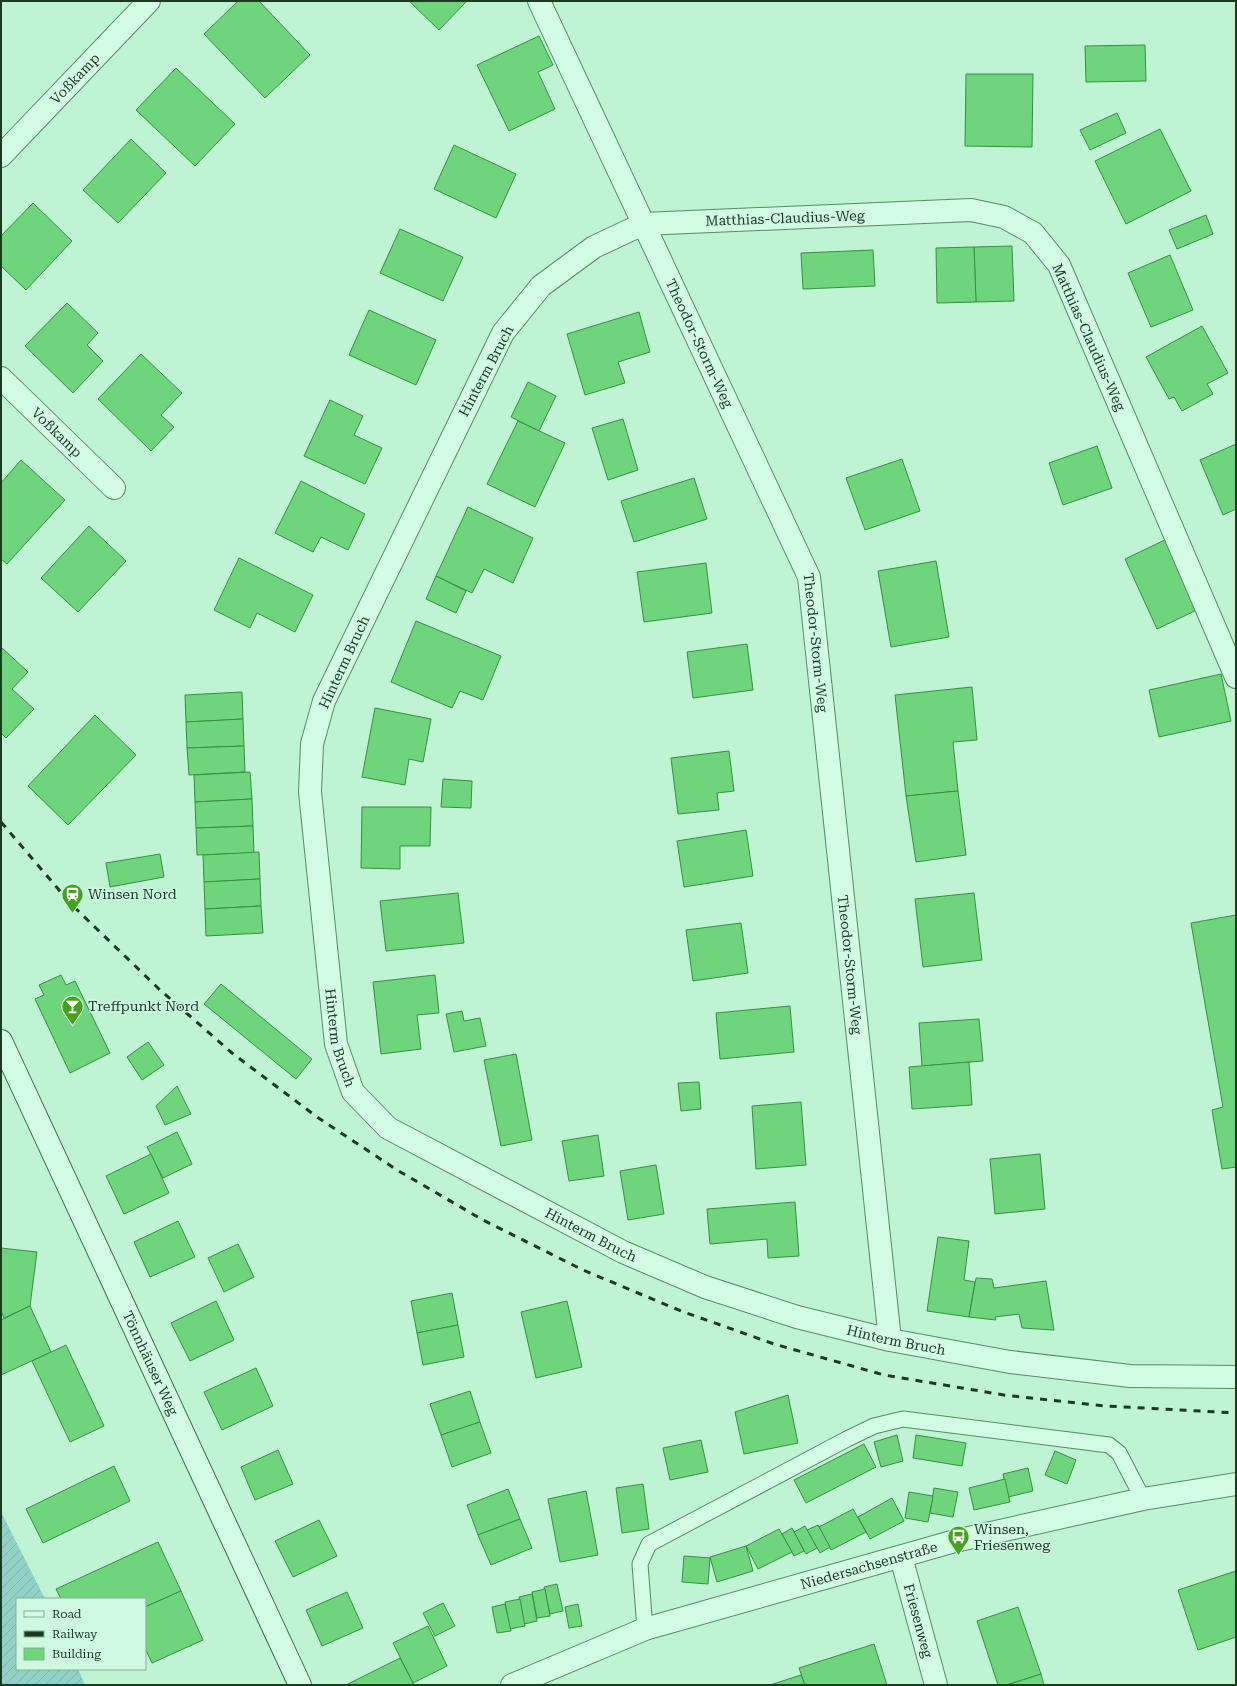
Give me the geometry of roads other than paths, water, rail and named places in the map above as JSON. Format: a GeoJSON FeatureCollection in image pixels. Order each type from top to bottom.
{"type":"FeatureCollection","features":[{"type":"Feature","properties":{"kind":"street","name":"Voßkamp"},"geometry":{"type":"LineString","coordinates":[[1,156],[149,1]]}},
{"type":"Feature","properties":{"kind":"street","name":"Theodor-Storm-Weg"},"geometry":{"type":"LineString","coordinates":[[539,1],[809,578],[890,1340]]}},
{"type":"Feature","properties":{"kind":"street","name":"Matthias-Claudius-Weg"},"geometry":{"type":"LineString","coordinates":[[643,224],[971,210],[1004,217],[1033,233],[1059,265],[1236,676]]}},
{"type":"Feature","properties":{"kind":"street","name":"Hinterm Bruch"},"geometry":{"type":"LineString","coordinates":[[643,224],[594,247],[541,286],[503,333],[324,701],[312,744],[310,792],[336,1044],[353,1092],[388,1128],[623,1252],[705,1287],[797,1317],[890,1340],[1010,1362],[1130,1376],[1236,1377]]}},
{"type":"Feature","properties":{"kind":"street","name":"Voßkamp"},"geometry":{"type":"LineString","coordinates":[[1,378],[114,488]]}},
{"type":"Feature","properties":{"kind":"street","name":"Tönnhäuser Weg"},"geometry":{"type":"LineString","coordinates":[[1,1041],[300,1685]]}},
{"type":"Feature","properties":{"kind":"street","name":"Niedersachsenstraße"},"geometry":{"type":"LineString","coordinates":[[512,1685],[645,1629],[955,1541],[1143,1500],[1236,1484]]}},
{"type":"Feature","properties":{"kind":"street","name":"Friesenweg"},"geometry":{"type":"LineString","coordinates":[[901,1557],[936,1685]]}},
{"type":"Feature","properties":{"kind":"lane"},"geometry":{"type":"LineString","coordinates":[[645,1629],[640,1564],[649,1544],[874,1426],[903,1419],[1109,1445],[1120,1453],[1143,1500]]}},
{"type":"Feature","properties":{"kind":"railway"},"geometry":{"type":"LineString","coordinates":[[1,822],[71,904],[159,989],[232,1053],[317,1117],[397,1170],[483,1220],[583,1270],[681,1311],[774,1344],[884,1375],[1004,1395],[1106,1406],[1236,1413]]}},
{"type":"Feature","properties":{"kind":"place","name":"Winsen Nord"},"geometry":{"type":"Point","coordinates":[73,914]}},
{"type":"Feature","properties":{"kind":"place","name":"Treffpunkt Nord"},"geometry":{"type":"Point","coordinates":[72,1026]}},
{"type":"Feature","properties":{"kind":"place","name":"Winsen, Friesenweg"},"geometry":{"type":"Point","coordinates":[959,1556]}}]}
